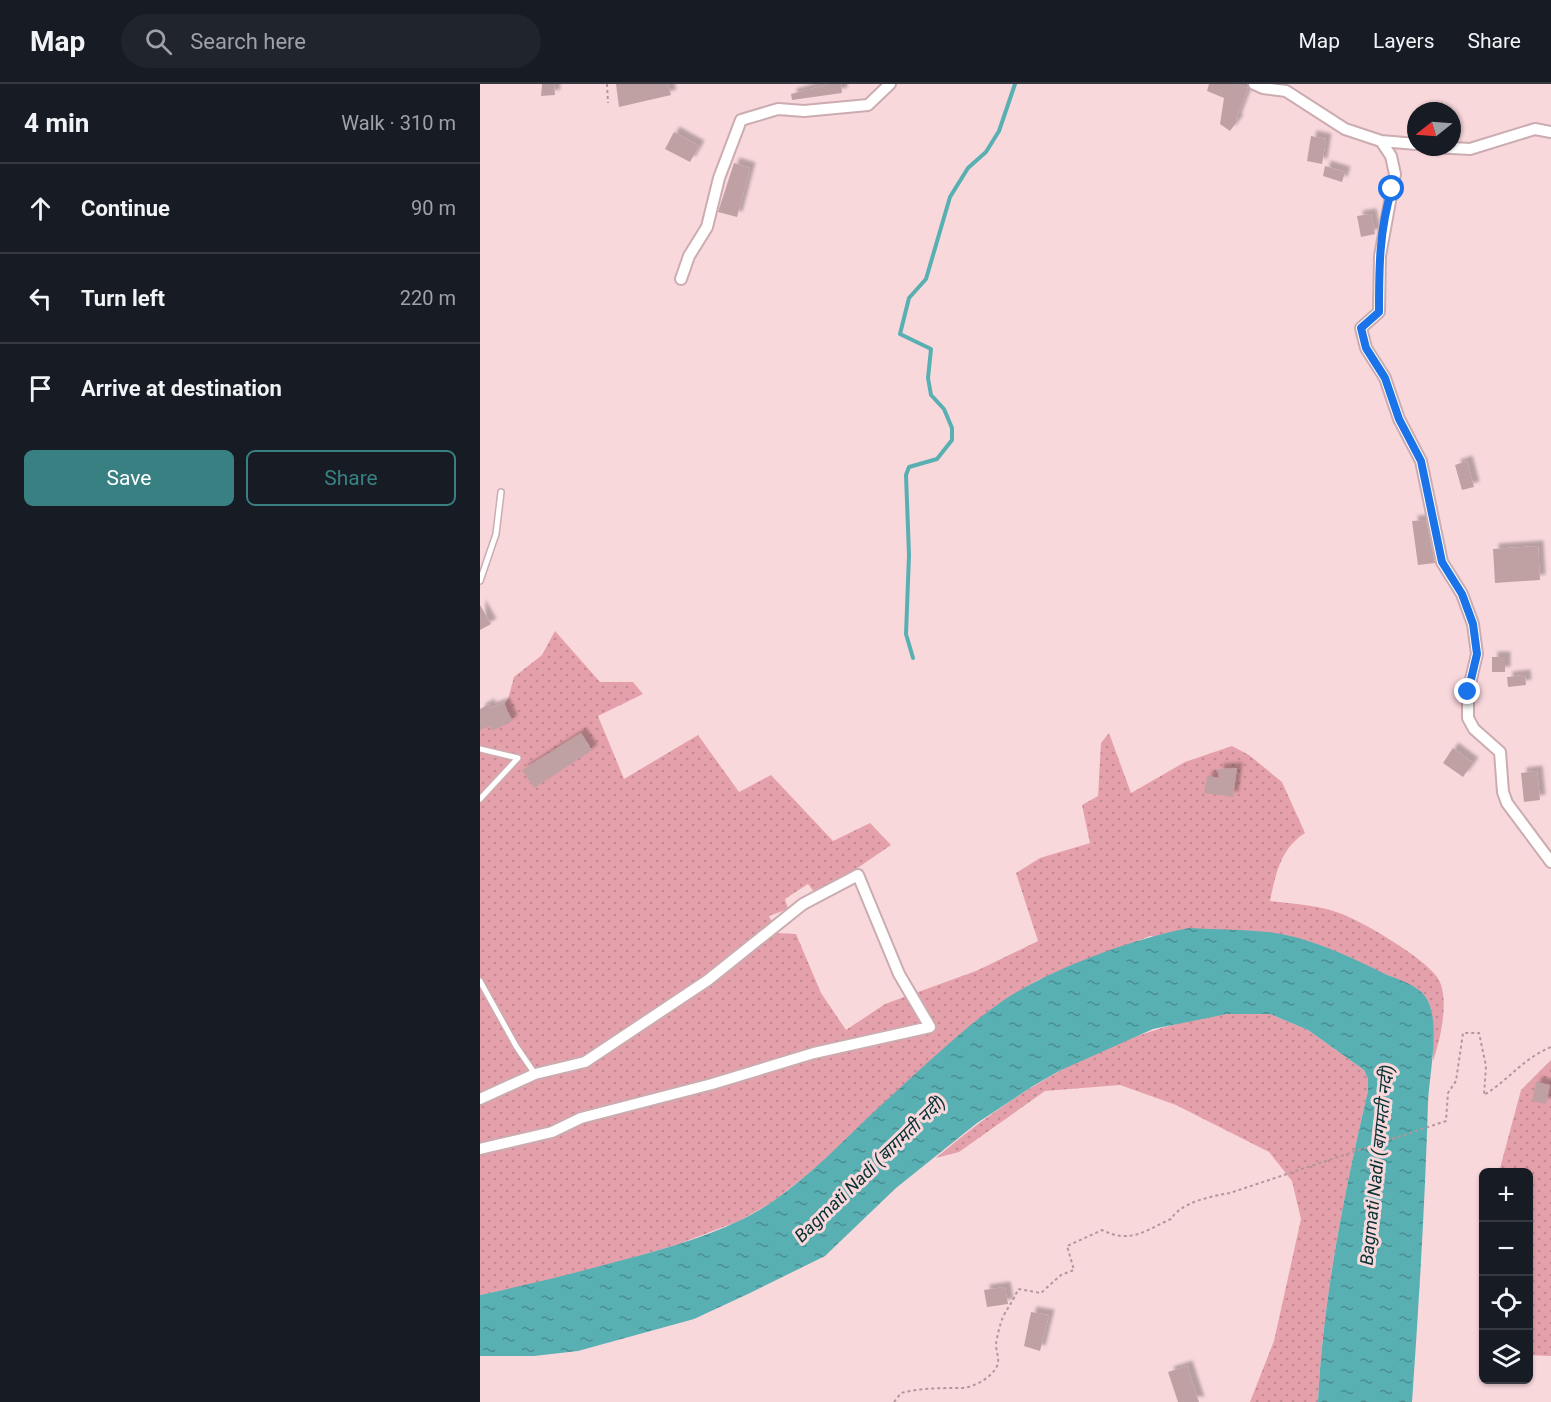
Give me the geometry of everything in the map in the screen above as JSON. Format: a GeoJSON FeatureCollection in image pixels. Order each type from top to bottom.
{"type":"FeatureCollection","features":[{"type":"Feature","properties":{"kind":"street"},"geometry":{"type":"LineString","coordinates":[[681,279],[688,256],[707,227],[719,178],[741,120],[778,108],[804,111],[868,105],[890,84]]}},
{"type":"Feature","properties":{"kind":"street"},"geometry":{"type":"LineString","coordinates":[[1254,84],[1263,88],[1286,91],[1345,129],[1381,141],[1407,143]]}},
{"type":"Feature","properties":{"kind":"street"},"geometry":{"type":"LineString","coordinates":[[1461,148],[1470,149],[1535,129],[1551,132]]}},
{"type":"Feature","properties":{"kind":"street"},"geometry":{"type":"LineString","coordinates":[[1381,141],[1391,156],[1395,174],[1380,256],[1379,312],[1361,328],[1363,339],[1370,358],[1388,384],[1399,419],[1421,461],[1442,562],[1462,594],[1473,624],[1477,654],[1468,692],[1468,718],[1474,729],[1500,752],[1503,792],[1507,803],[1551,862]]}},
{"type":"Feature","properties":{"kind":"street"},"geometry":{"type":"LineString","coordinates":[[480,1099],[535,1074],[585,1062],[708,980],[803,904],[858,875],[899,974],[930,1027],[814,1053],[712,1084],[581,1118],[552,1132],[480,1149]]}},
{"type":"Feature","properties":{"kind":"lane"},"geometry":{"type":"LineString","coordinates":[[480,581],[496,534],[501,492]]}},
{"type":"Feature","properties":{"kind":"lane"},"geometry":{"type":"LineString","coordinates":[[480,749],[518,758],[480,799]]}},
{"type":"Feature","properties":{"kind":"lane"},"geometry":{"type":"LineString","coordinates":[[480,981],[516,1046],[535,1074]]}},
{"type":"Feature","properties":{"kind":"path"},"geometry":{"type":"LineString","coordinates":[[607,84],[608,103]]}},
{"type":"Feature","properties":{"kind":"path"},"geometry":{"type":"LineString","coordinates":[[894,1402],[901,1393],[953,1386],[962,1388],[986,1378],[996,1368],[998,1361],[996,1345],[1003,1317],[1011,1307],[1018,1289],[1041,1293],[1061,1275],[1074,1270],[1067,1246],[1102,1230],[1115,1236],[1129,1238],[1171,1219],[1175,1213],[1203,1198],[1230,1193],[1446,1121],[1448,1093],[1456,1081],[1463,1033],[1479,1034],[1486,1066],[1484,1095],[1501,1084],[1515,1068],[1551,1047]]}},
{"type":"Feature","properties":{"kind":"shaded area"},"geometry":{"type":"Polygon","coordinates":[[[555,631],[600,682],[633,682],[643,694],[598,716],[624,779],[698,735],[739,792],[771,775],[833,841],[870,823],[891,845],[859,867],[814,892],[808,884],[785,899],[788,909],[769,916],[777,933],[796,934],[821,993],[846,1030],[885,1004],[976,971],[1038,941],[1016,873],[1040,858],[1090,843],[1082,805],[1098,796],[1101,743],[1109,733],[1131,793],[1185,762],[1232,746],[1249,755],[1282,782],[1305,833],[1290,847],[1280,863],[1270,901],[1316,907],[1342,914],[1393,941],[1430,969],[1441,985],[1444,1007],[1439,1042],[1433,1061],[1431,1009],[1424,995],[1400,980],[1150,936],[1038,980],[1005,1000],[878,1109],[817,1167],[771,1203],[739,1221],[676,1245],[566,1277],[480,1295],[480,720],[494,718],[508,699],[514,677],[542,655],[555,631]]]}},
{"type":"Feature","properties":{"kind":"shaded area"},"geometry":{"type":"Polygon","coordinates":[[[1227,1014],[1270,1014],[1308,1030],[1364,1070],[1368,1079],[1368,1091],[1343,1207],[1330,1285],[1318,1402],[1250,1402],[1274,1341],[1301,1219],[1292,1181],[1269,1152],[1176,1105],[1120,1085],[1045,1091],[959,1152],[936,1158],[1001,1107],[1072,1065],[1109,1047],[1147,1033],[1227,1014]]]}},
{"type":"Feature","properties":{"kind":"shaded area"},"geometry":{"type":"Polygon","coordinates":[[[1551,1060],[1551,1356],[1533,1355],[1533,1168],[1500,1168],[1521,1090],[1551,1060]]]}},
{"type":"Feature","properties":{"kind":"water","name":"Bagmati Nadi (बागमती नदी)"},"geometry":{"type":"Polygon","coordinates":[[[1189,928],[1264,932],[1318,944],[1412,986],[1425,996],[1430,1006],[1434,1033],[1428,1103],[1422,1253],[1412,1402],[1318,1402],[1330,1285],[1343,1207],[1368,1091],[1368,1079],[1364,1070],[1308,1030],[1270,1014],[1227,1014],[1153,1029],[1059,1071],[977,1123],[896,1188],[825,1256],[694,1319],[578,1351],[534,1356],[480,1356],[480,1295],[652,1252],[706,1235],[757,1212],[800,1181],[939,1052],[1004,1000],[1045,977],[1093,956],[1144,939],[1189,928]]]}},
{"type":"Feature","properties":{"kind":"building"},"geometry":{"type":"Polygon","coordinates":[[[542,84],[554,84],[555,95],[541,96],[542,84]]]}},
{"type":"Feature","properties":{"kind":"building"},"geometry":{"type":"Polygon","coordinates":[[[616,84],[668,84],[671,95],[619,107],[616,84]]]}},
{"type":"Feature","properties":{"kind":"building"},"geometry":{"type":"Polygon","coordinates":[[[829,84],[841,84],[842,93],[792,100],[791,94],[829,84]]]}},
{"type":"Feature","properties":{"kind":"building"},"geometry":{"type":"Polygon","coordinates":[[[1209,84],[1236,84],[1248,88],[1236,119],[1238,120],[1230,131],[1220,124],[1224,98],[1207,91],[1209,84]]]}},
{"type":"Feature","properties":{"kind":"building"},"geometry":{"type":"Polygon","coordinates":[[[674,132],[699,146],[690,162],[665,149],[674,132]]]}},
{"type":"Feature","properties":{"kind":"building"},"geometry":{"type":"Polygon","coordinates":[[[1311,136],[1326,139],[1322,164],[1307,161],[1311,136]]]}},
{"type":"Feature","properties":{"kind":"building"},"geometry":{"type":"Polygon","coordinates":[[[734,163],[750,168],[737,217],[718,212],[734,163]]]}},
{"type":"Feature","properties":{"kind":"building"},"geometry":{"type":"Polygon","coordinates":[[[1325,166],[1345,172],[1342,182],[1323,176],[1325,166]]]}},
{"type":"Feature","properties":{"kind":"building"},"geometry":{"type":"Polygon","coordinates":[[[1371,214],[1375,234],[1361,237],[1357,216],[1371,214]]]}},
{"type":"Feature","properties":{"kind":"building"},"geometry":{"type":"Polygon","coordinates":[[[1467,461],[1474,487],[1462,490],[1455,465],[1467,461]]]}},
{"type":"Feature","properties":{"kind":"building"},"geometry":{"type":"Polygon","coordinates":[[[1426,520],[1435,563],[1418,565],[1412,521],[1426,520]]]}},
{"type":"Feature","properties":{"kind":"building"},"geometry":{"type":"Polygon","coordinates":[[[1538,546],[1540,580],[1495,583],[1493,549],[1538,546]]]}},
{"type":"Feature","properties":{"kind":"building"},"geometry":{"type":"Polygon","coordinates":[[[480,605],[491,624],[480,630],[480,605]]]}},
{"type":"Feature","properties":{"kind":"building"},"geometry":{"type":"Polygon","coordinates":[[[1492,657],[1505,657],[1505,672],[1492,672],[1492,657]]]}},
{"type":"Feature","properties":{"kind":"building"},"geometry":{"type":"Polygon","coordinates":[[[1525,675],[1526,685],[1508,687],[1507,677],[1525,675]]]}},
{"type":"Feature","properties":{"kind":"building"},"geometry":{"type":"Polygon","coordinates":[[[504,703],[512,721],[492,731],[491,726],[480,730],[480,709],[489,704],[490,708],[504,703]]]}},
{"type":"Feature","properties":{"kind":"building"},"geometry":{"type":"Polygon","coordinates":[[[581,733],[592,750],[534,788],[522,770],[581,733]]]}},
{"type":"Feature","properties":{"kind":"building"},"geometry":{"type":"Polygon","coordinates":[[[1453,748],[1473,763],[1463,777],[1443,763],[1453,748]]]}},
{"type":"Feature","properties":{"kind":"building"},"geometry":{"type":"Polygon","coordinates":[[[1237,768],[1233,797],[1204,793],[1207,776],[1219,778],[1218,769],[1237,768]]]}},
{"type":"Feature","properties":{"kind":"building"},"geometry":{"type":"Polygon","coordinates":[[[1537,771],[1540,800],[1524,802],[1521,773],[1537,771]]]}},
{"type":"Feature","properties":{"kind":"building"},"geometry":{"type":"Polygon","coordinates":[[[1536,1082],[1550,1085],[1546,1104],[1532,1101],[1536,1082]]]}},
{"type":"Feature","properties":{"kind":"building"},"geometry":{"type":"Polygon","coordinates":[[[1005,1287],[1008,1304],[987,1307],[984,1290],[1005,1287]]]}},
{"type":"Feature","properties":{"kind":"building"},"geometry":{"type":"Polygon","coordinates":[[[1031,1312],[1049,1315],[1040,1351],[1024,1346],[1031,1312]]]}},
{"type":"Feature","properties":{"kind":"building"},"geometry":{"type":"Polygon","coordinates":[[[1187,1366],[1199,1402],[1178,1402],[1168,1372],[1187,1366]]]}},
{"type":"Feature","properties":{"kind":"waterway"},"geometry":{"type":"LineString","coordinates":[[913,658],[906,634],[909,555],[906,475],[909,467],[937,459],[952,440],[952,428],[944,409],[931,395],[928,378],[931,349],[900,334],[909,298],[926,279],[950,197],[968,168],[986,152],[999,131],[1015,84]]}},
{"type":"Feature","properties":{"kind":"route"},"geometry":{"type":"LineString","coordinates":[[1392,189],[1387,204],[1380,256],[1379,312],[1361,328],[1370,358],[1385,378],[1399,419],[1421,461],[1442,562],[1462,594],[1473,624],[1477,654],[1468,692]]}}]}
